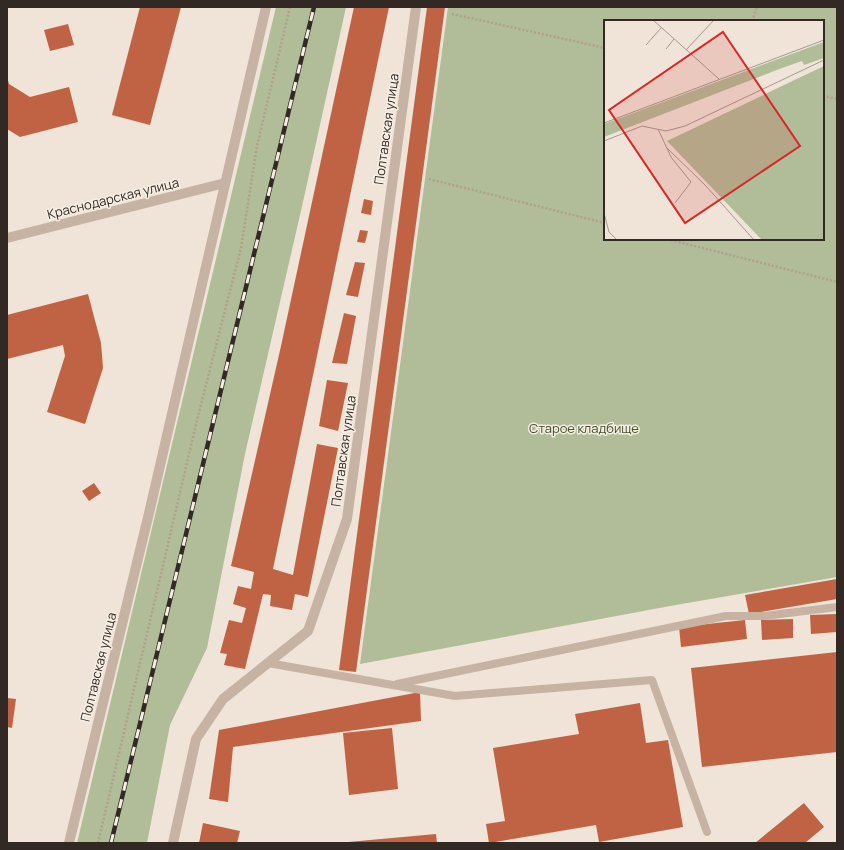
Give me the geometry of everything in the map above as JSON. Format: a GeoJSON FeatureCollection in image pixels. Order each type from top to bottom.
{"type":"FeatureCollection","features":[{"type":"Feature","properties":{"kind":"street","name":"Полтавская улица"},"geometry":{"type":"LineString","coordinates":[[69,843],[150,509],[266,7]]}},
{"type":"Feature","properties":{"kind":"street","name":"Полтавская улица"},"geometry":{"type":"LineString","coordinates":[[173,843],[196,739],[223,700],[308,631],[347,519],[416,7]]}},
{"type":"Feature","properties":{"kind":"street","name":"Краснодарская улица"},"geometry":{"type":"LineString","coordinates":[[7,238],[225,183]]}},
{"type":"Feature","properties":{"kind":"lane"},"geometry":{"type":"LineString","coordinates":[[392,685],[726,616],[764,616],[837,607]]}},
{"type":"Feature","properties":{"kind":"lane"},"geometry":{"type":"LineString","coordinates":[[268,663],[455,696],[652,680],[707,832]]}},
{"type":"Feature","properties":{"kind":"path"},"geometry":{"type":"LineString","coordinates":[[98,843],[197,420],[241,248],[257,146],[290,7]]}},
{"type":"Feature","properties":{"kind":"path"},"geometry":{"type":"LineString","coordinates":[[752,20],[757,7]]}},
{"type":"Feature","properties":{"kind":"path"},"geometry":{"type":"LineString","coordinates":[[452,14],[604,48]]}},
{"type":"Feature","properties":{"kind":"path"},"geometry":{"type":"LineString","coordinates":[[824,96],[837,99]]}},
{"type":"Feature","properties":{"kind":"path"},"geometry":{"type":"LineString","coordinates":[[429,179],[604,223]]}},
{"type":"Feature","properties":{"kind":"path"},"geometry":{"type":"LineString","coordinates":[[671,240],[837,282]]}},
{"type":"Feature","properties":{"kind":"green space"},"geometry":{"type":"Polygon","coordinates":[[[276,7],[346,7],[245,454],[207,648],[170,725],[147,843],[77,843],[276,7]]]}},
{"type":"Feature","properties":{"kind":"green space","name":"Старое кладбище"},"geometry":{"type":"Polygon","coordinates":[[[448,7],[837,7],[837,577],[670,606],[360,664],[448,7]]]}},
{"type":"Feature","properties":{"kind":"building"},"geometry":{"type":"Polygon","coordinates":[[[140,7],[181,7],[150,125],[112,115],[140,7]]]}},
{"type":"Feature","properties":{"kind":"building"},"geometry":{"type":"Polygon","coordinates":[[[354,7],[389,7],[273,569],[293,575],[317,444],[338,448],[308,597],[295,594],[292,610],[270,606],[271,595],[263,594],[245,669],[224,665],[227,654],[220,653],[229,620],[242,623],[246,608],[233,604],[238,586],[251,589],[254,572],[231,566],[281,346],[354,7]]]}},
{"type":"Feature","properties":{"kind":"building"},"geometry":{"type":"Polygon","coordinates":[[[427,7],[445,7],[356,672],[339,670],[427,7]]]}},
{"type":"Feature","properties":{"kind":"building"},"geometry":{"type":"Polygon","coordinates":[[[68,24],[74,45],[50,51],[44,30],[68,24]]]}},
{"type":"Feature","properties":{"kind":"building"},"geometry":{"type":"Polygon","coordinates":[[[7,77],[9,84],[30,97],[69,87],[78,122],[20,137],[7,129],[7,77]]]}},
{"type":"Feature","properties":{"kind":"building"},"geometry":{"type":"Polygon","coordinates":[[[364,199],[373,201],[371,215],[361,213],[364,199]]]}},
{"type":"Feature","properties":{"kind":"building"},"geometry":{"type":"Polygon","coordinates":[[[360,230],[368,231],[365,243],[357,242],[360,230]]]}},
{"type":"Feature","properties":{"kind":"building"},"geometry":{"type":"Polygon","coordinates":[[[355,262],[365,263],[358,297],[346,295],[355,262]]]}},
{"type":"Feature","properties":{"kind":"building"},"geometry":{"type":"Polygon","coordinates":[[[88,294],[101,343],[103,368],[85,424],[47,412],[65,356],[63,345],[7,359],[7,315],[88,294]]]}},
{"type":"Feature","properties":{"kind":"building"},"geometry":{"type":"Polygon","coordinates":[[[344,313],[356,316],[347,364],[332,363],[344,313]]]}},
{"type":"Feature","properties":{"kind":"building"},"geometry":{"type":"Polygon","coordinates":[[[327,380],[348,383],[338,431],[319,426],[327,380]]]}},
{"type":"Feature","properties":{"kind":"building"},"geometry":{"type":"Polygon","coordinates":[[[94,483],[101,493],[89,501],[82,491],[94,483]]]}},
{"type":"Feature","properties":{"kind":"building"},"geometry":{"type":"Polygon","coordinates":[[[837,579],[837,599],[749,614],[745,595],[837,579]]]}},
{"type":"Feature","properties":{"kind":"building"},"geometry":{"type":"Polygon","coordinates":[[[837,614],[837,632],[811,634],[810,615],[837,614]]]}},
{"type":"Feature","properties":{"kind":"building"},"geometry":{"type":"Polygon","coordinates":[[[793,619],[793,638],[762,640],[761,620],[793,619]]]}},
{"type":"Feature","properties":{"kind":"building"},"geometry":{"type":"Polygon","coordinates":[[[745,620],[747,639],[681,647],[679,627],[745,620]]]}},
{"type":"Feature","properties":{"kind":"building"},"geometry":{"type":"Polygon","coordinates":[[[837,652],[837,752],[702,767],[691,668],[837,652]]]}},
{"type":"Feature","properties":{"kind":"building"},"geometry":{"type":"Polygon","coordinates":[[[420,692],[421,721],[233,747],[228,802],[209,799],[219,730],[420,692]]]}},
{"type":"Feature","properties":{"kind":"building"},"geometry":{"type":"Polygon","coordinates":[[[7,698],[16,699],[12,728],[7,727],[7,698]]]}},
{"type":"Feature","properties":{"kind":"building"},"geometry":{"type":"Polygon","coordinates":[[[640,703],[646,743],[668,740],[683,827],[599,842],[596,825],[489,843],[486,824],[505,821],[493,748],[579,734],[575,714],[640,703]]]}},
{"type":"Feature","properties":{"kind":"building"},"geometry":{"type":"Polygon","coordinates":[[[392,728],[398,789],[349,795],[343,733],[392,728]]]}},
{"type":"Feature","properties":{"kind":"building"},"geometry":{"type":"Polygon","coordinates":[[[804,803],[824,827],[805,843],[755,843],[804,803]]]}},
{"type":"Feature","properties":{"kind":"building"},"geometry":{"type":"Polygon","coordinates":[[[203,823],[240,831],[237,843],[199,843],[203,823]]]}},
{"type":"Feature","properties":{"kind":"building"},"geometry":{"type":"Polygon","coordinates":[[[436,834],[437,843],[348,843],[348,842],[436,834]]]}},
{"type":"Feature","properties":{"kind":"railway"},"geometry":{"type":"LineString","coordinates":[[111,843],[314,7]]}}]}
